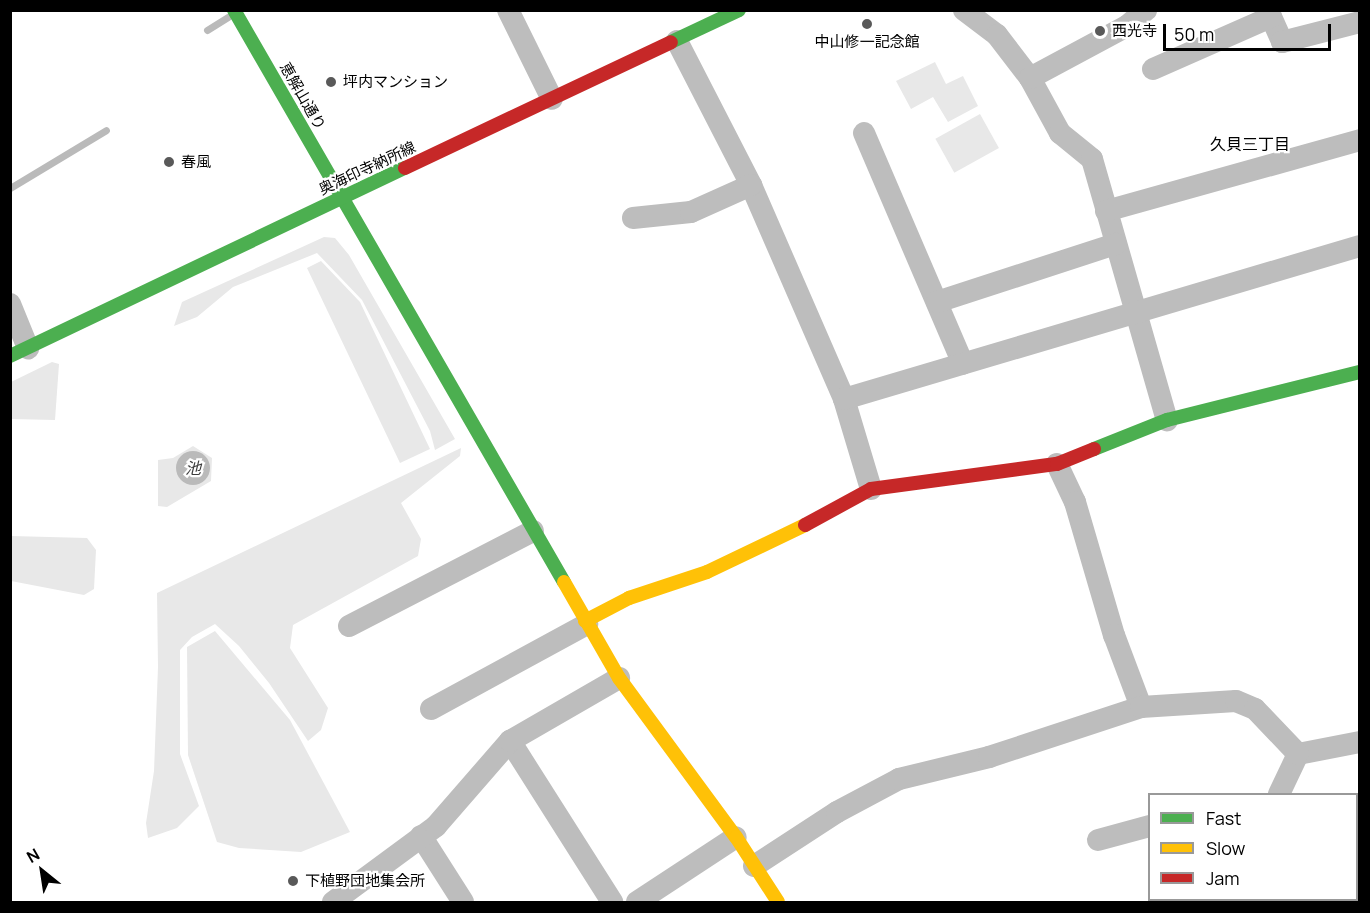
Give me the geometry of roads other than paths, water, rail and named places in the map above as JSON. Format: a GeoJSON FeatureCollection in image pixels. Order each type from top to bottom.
{"type":"FeatureCollection","features":[{"type":"Feature","properties":{"kind":"street"},"geometry":{"type":"LineString","coordinates":[[508,10],[552,99]]}},
{"type":"Feature","properties":{"kind":"street","name":"奥海印寺納所線"},"geometry":{"type":"LineString","coordinates":[[19,352],[739,10]]}},
{"type":"Feature","properties":{"kind":"street"},"geometry":{"type":"LineString","coordinates":[[964,10],[997,35],[1030,78],[1060,133],[1092,159],[1167,420]]}},
{"type":"Feature","properties":{"kind":"street"},"geometry":{"type":"LineString","coordinates":[[1030,78],[1127,26],[1146,10]]}},
{"type":"Feature","properties":{"kind":"street"},"geometry":{"type":"LineString","coordinates":[[1153,69],[1269,14],[1282,42],[1359,22]]}},
{"type":"Feature","properties":{"kind":"street","name":"恵解山通り"},"geometry":{"type":"LineString","coordinates":[[237,16],[619,678],[736,837],[778,903]]}},
{"type":"Feature","properties":{"kind":"street"},"geometry":{"type":"LineString","coordinates":[[677,41],[751,185],[844,399],[871,489]]}},
{"type":"Feature","properties":{"kind":"street"},"geometry":{"type":"LineString","coordinates":[[864,133],[963,363]]}},
{"type":"Feature","properties":{"kind":"street"},"geometry":{"type":"LineString","coordinates":[[1106,211],[1359,140]]}},
{"type":"Feature","properties":{"kind":"street"},"geometry":{"type":"LineString","coordinates":[[633,219],[691,212],[751,185]]}},
{"type":"Feature","properties":{"kind":"street"},"geometry":{"type":"LineString","coordinates":[[937,302],[1116,244]]}},
{"type":"Feature","properties":{"kind":"street"},"geometry":{"type":"LineString","coordinates":[[844,399],[1359,246]]}},
{"type":"Feature","properties":{"kind":"street"},"geometry":{"type":"LineString","coordinates":[[10,304],[19,352]]}},
{"type":"Feature","properties":{"kind":"street"},"geometry":{"type":"LineString","coordinates":[[431,708],[629,598],[707,572],[791,533],[871,489],[1057,465],[1167,420],[1359,372]]}},
{"type":"Feature","properties":{"kind":"street"},"geometry":{"type":"LineString","coordinates":[[1057,465],[1075,502],[1114,635],[1141,707]]}},
{"type":"Feature","properties":{"kind":"street"},"geometry":{"type":"LineString","coordinates":[[349,626],[533,531]]}},
{"type":"Feature","properties":{"kind":"street"},"geometry":{"type":"LineString","coordinates":[[333,903],[436,826],[510,741],[582,696],[619,678]]}},
{"type":"Feature","properties":{"kind":"street"},"geometry":{"type":"LineString","coordinates":[[754,866],[837,812],[898,779],[1011,750],[1141,707],[1236,701],[1255,709],[1298,754]]}},
{"type":"Feature","properties":{"kind":"street"},"geometry":{"type":"LineString","coordinates":[[510,741],[612,903]]}},
{"type":"Feature","properties":{"kind":"street"},"geometry":{"type":"LineString","coordinates":[[1298,754],[1359,742]]}},
{"type":"Feature","properties":{"kind":"street"},"geometry":{"type":"LineString","coordinates":[[1280,793],[1298,754]]}},
{"type":"Feature","properties":{"kind":"street"},"geometry":{"type":"LineString","coordinates":[[1098,840],[1148,826]]}},
{"type":"Feature","properties":{"kind":"street"},"geometry":{"type":"LineString","coordinates":[[421,836],[463,903]]}},
{"type":"Feature","properties":{"kind":"street"},"geometry":{"type":"LineString","coordinates":[[637,903],[736,837]]}},
{"type":"Feature","properties":{"kind":"water","name":"池"},"geometry":{"type":"Polygon","coordinates":[[[193,451],[205,456],[210,468],[205,480],[193,485],[181,480],[176,468],[181,456],[193,451]]]}},
{"type":"Feature","properties":{"kind":"waterway"},"geometry":{"type":"LineString","coordinates":[[207,30],[228,17]]}},
{"type":"Feature","properties":{"kind":"waterway"},"geometry":{"type":"LineString","coordinates":[[10,188],[106,130]]}},
{"type":"Feature","properties":{"kind":"place","name":"中山修一記念館"},"geometry":{"type":"Point","coordinates":[867,24]}},
{"type":"Feature","properties":{"kind":"place","name":"西光寺"},"geometry":{"type":"Point","coordinates":[1100,31]}},
{"type":"Feature","properties":{"kind":"place","name":"坪内マンション"},"geometry":{"type":"Point","coordinates":[331,82]}},
{"type":"Feature","properties":{"kind":"place","name":"春風"},"geometry":{"type":"Point","coordinates":[169,162]}},
{"type":"Feature","properties":{"kind":"place","name":"下植野団地集会所"},"geometry":{"type":"Point","coordinates":[293,881]}},
{"type":"Feature","properties":{"kind":"district","name":"久貝三丁目"},"geometry":{"type":"Point","coordinates":[1250,144]}}]}
